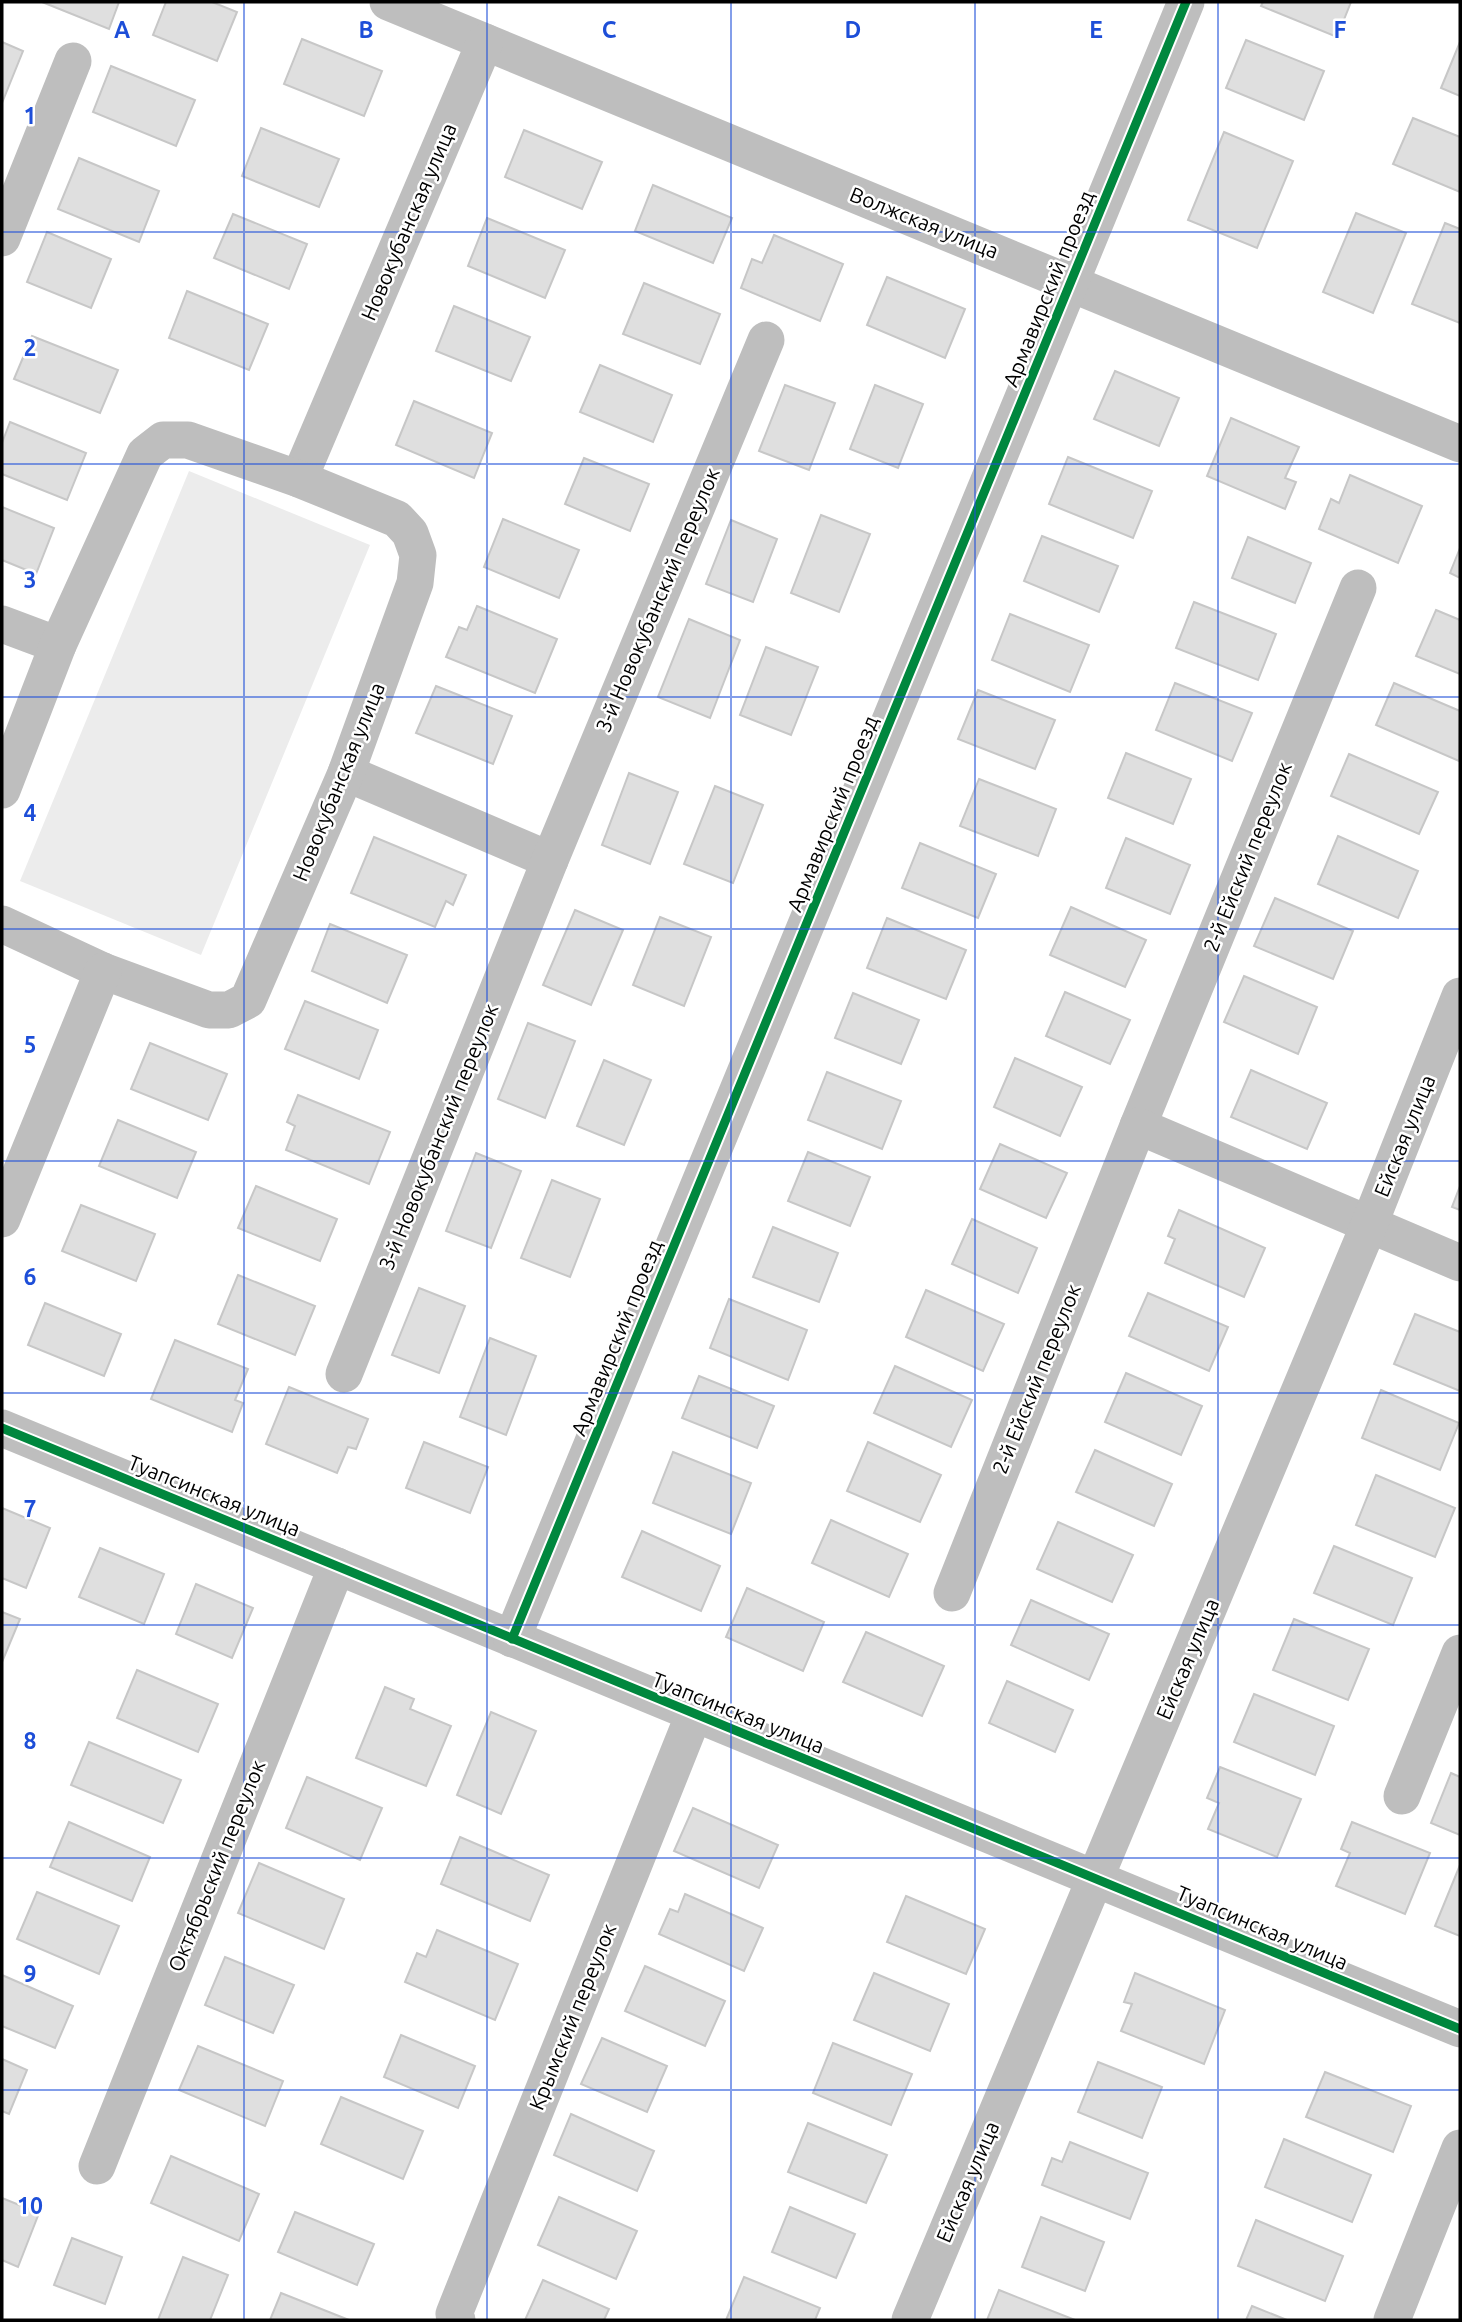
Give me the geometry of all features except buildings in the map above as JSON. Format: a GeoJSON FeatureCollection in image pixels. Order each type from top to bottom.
{"type":"FeatureCollection","features":[{"type":"Feature","properties":{"kind":"street","name":"Волжская улица"},"geometry":{"type":"LineString","coordinates":[[388,2],[1460,444]]}},
{"type":"Feature","properties":{"kind":"street","name":"Армавирский проезд"},"geometry":{"type":"LineString","coordinates":[[512,1639],[1186,2]]}},
{"type":"Feature","properties":{"kind":"street","name":"Новокубанская улица"},"geometry":{"type":"LineString","coordinates":[[299,480],[485,42]]}},
{"type":"Feature","properties":{"kind":"street"},"geometry":{"type":"LineString","coordinates":[[2,238],[73,61]]}},
{"type":"Feature","properties":{"kind":"street","name":"3-й Новокубанский переулок"},"geometry":{"type":"LineString","coordinates":[[344,1374],[550,860],[766,340]]}},
{"type":"Feature","properties":{"kind":"street","name":"Новокубанская улица"},"geometry":{"type":"LineString","coordinates":[[2,790],[58,645],[145,454],[163,440],[188,440],[299,480],[397,519],[410,533],[418,555],[415,583],[346,773],[248,1000],[229,1010],[209,1010],[103,971],[2,924]]}},
{"type":"Feature","properties":{"kind":"street","name":"2-й Ейский переулок"},"geometry":{"type":"LineString","coordinates":[[952,1593],[1138,1126],[1359,588]]}},
{"type":"Feature","properties":{"kind":"street"},"geometry":{"type":"LineString","coordinates":[[2,624],[58,645]]}},
{"type":"Feature","properties":{"kind":"street"},"geometry":{"type":"LineString","coordinates":[[346,773],[550,860]]}},
{"type":"Feature","properties":{"kind":"street"},"geometry":{"type":"LineString","coordinates":[[2,1219],[103,971]]}},
{"type":"Feature","properties":{"kind":"street","name":"Ейская улица"},"geometry":{"type":"LineString","coordinates":[[910,2320],[1369,1225],[1460,996]]}},
{"type":"Feature","properties":{"kind":"street"},"geometry":{"type":"LineString","coordinates":[[1138,1126],[1460,1263]]}},
{"type":"Feature","properties":{"kind":"street","name":"Туапсинская улица"},"geometry":{"type":"LineString","coordinates":[[2,1428],[1460,2029]]}},
{"type":"Feature","properties":{"kind":"street","name":"Октябрьский переулок"},"geometry":{"type":"LineString","coordinates":[[97,2166],[337,1566]]}},
{"type":"Feature","properties":{"kind":"street"},"geometry":{"type":"LineString","coordinates":[[1402,1796],[1460,1653]]}},
{"type":"Feature","properties":{"kind":"street","name":"Крымский переулок"},"geometry":{"type":"LineString","coordinates":[[457,2320],[454,2314],[694,1714]]}},
{"type":"Feature","properties":{"kind":"street"},"geometry":{"type":"LineString","coordinates":[[1392,2320],[1460,2148]]}},
{"type":"Feature","properties":{"kind":"shaded area"},"geometry":{"type":"Polygon","coordinates":[[[189,471],[370,545],[201,955],[20,881],[189,471]]]}},
{"type":"Feature","properties":{"kind":"cycle path"},"geometry":{"type":"LineString","coordinates":[[512,1639],[1186,2]]}},
{"type":"Feature","properties":{"kind":"cycle path"},"geometry":{"type":"LineString","coordinates":[[2,1428],[1460,2029]]}}]}
